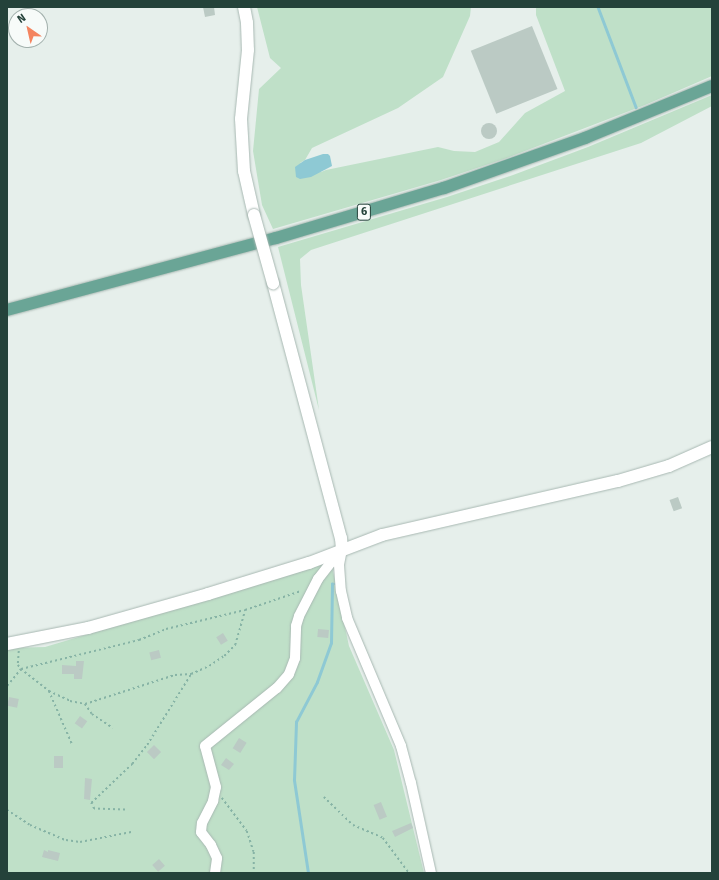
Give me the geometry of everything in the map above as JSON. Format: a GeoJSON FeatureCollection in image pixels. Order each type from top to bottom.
{"type":"FeatureCollection","features":[{"type":"Feature","properties":{"kind":"main road","name":"6"},"geometry":{"type":"LineString","coordinates":[[7,310],[284,236],[444,188],[585,138],[712,86]]}},
{"type":"Feature","properties":{"kind":"street"},"geometry":{"type":"LineString","coordinates":[[244,7],[247,23],[248,50],[241,120],[244,171],[254,215],[341,538],[342,549],[339,565],[341,591],[347,618],[401,746],[411,783],[431,873]]}},
{"type":"Feature","properties":{"kind":"street"},"geometry":{"type":"LineString","coordinates":[[7,644],[20,643],[88,628],[208,594],[309,563],[342,549],[382,535],[618,481],[669,466],[712,447]]}},
{"type":"Feature","properties":{"kind":"street"},"geometry":{"type":"LineString","coordinates":[[215,873],[217,858],[201,832],[202,823],[216,787],[205,746],[277,688],[289,674],[294,658],[296,626],[312,588],[331,560],[342,549]]}},
{"type":"Feature","properties":{"kind":"path"},"geometry":{"type":"LineString","coordinates":[[7,686],[21,669],[139,640],[166,629],[245,610],[312,588]]}},
{"type":"Feature","properties":{"kind":"path"},"geometry":{"type":"LineString","coordinates":[[20,643],[18,665],[21,669],[49,691],[70,701],[85,704],[175,674],[191,674],[214,663],[235,645],[245,610]]}},
{"type":"Feature","properties":{"kind":"path"},"geometry":{"type":"LineString","coordinates":[[125,810],[94,809],[91,803],[132,764],[147,745],[191,674]]}},
{"type":"Feature","properties":{"kind":"path"},"geometry":{"type":"LineString","coordinates":[[49,691],[72,744]]}},
{"type":"Feature","properties":{"kind":"path"},"geometry":{"type":"LineString","coordinates":[[85,704],[92,714],[113,728]]}},
{"type":"Feature","properties":{"kind":"path"},"geometry":{"type":"LineString","coordinates":[[215,792],[225,801],[247,831],[254,852],[254,873]]}},
{"type":"Feature","properties":{"kind":"path"},"geometry":{"type":"LineString","coordinates":[[324,797],[353,825],[383,838],[409,873]]}},
{"type":"Feature","properties":{"kind":"path"},"geometry":{"type":"LineString","coordinates":[[7,810],[30,825],[66,840],[80,842],[131,832]]}},
{"type":"Feature","properties":{"kind":"green space"},"geometry":{"type":"Polygon","coordinates":[[[257,7],[471,7],[470,16],[443,77],[398,108],[312,148],[305,160],[300,163],[321,172],[438,147],[454,151],[475,152],[499,142],[525,113],[565,91],[536,15],[536,7],[712,7],[712,76],[645,105],[507,158],[441,180],[273,229],[262,205],[253,151],[259,89],[281,68],[270,58],[257,7]]]}},
{"type":"Feature","properties":{"kind":"green space"},"geometry":{"type":"Polygon","coordinates":[[[712,95],[712,106],[641,143],[311,250],[300,259],[301,285],[319,410],[278,247],[447,197],[513,175],[588,147],[712,95]]]}},
{"type":"Feature","properties":{"kind":"green space"},"geometry":{"type":"Polygon","coordinates":[[[331,562],[349,646],[394,750],[424,873],[7,873],[7,648],[45,647],[331,562]]]}},
{"type":"Feature","properties":{"kind":"water"},"geometry":{"type":"Polygon","coordinates":[[[323,154],[328,154],[330,156],[332,166],[311,177],[300,179],[296,177],[295,167],[305,160],[323,154]]]}},
{"type":"Feature","properties":{"kind":"building"},"geometry":{"type":"Polygon","coordinates":[[[203,7],[214,7],[215,15],[205,17],[203,7]]]}},
{"type":"Feature","properties":{"kind":"building"},"geometry":{"type":"Polygon","coordinates":[[[532,26],[557,89],[496,114],[471,51],[532,26]]]}},
{"type":"Feature","properties":{"kind":"building"},"geometry":{"type":"Polygon","coordinates":[[[486,123],[492,123],[497,128],[495,137],[492,139],[486,139],[481,134],[481,128],[486,123]]]}},
{"type":"Feature","properties":{"kind":"building"},"geometry":{"type":"Polygon","coordinates":[[[678,497],[682,508],[674,511],[670,500],[678,497]]]}},
{"type":"Feature","properties":{"kind":"building"},"geometry":{"type":"Polygon","coordinates":[[[318,629],[329,630],[328,638],[317,637],[318,629]]]}},
{"type":"Feature","properties":{"kind":"building"},"geometry":{"type":"Polygon","coordinates":[[[223,633],[228,641],[221,645],[216,637],[223,633]]]}},
{"type":"Feature","properties":{"kind":"building"},"geometry":{"type":"Polygon","coordinates":[[[159,650],[161,658],[151,660],[149,652],[159,650]]]}},
{"type":"Feature","properties":{"kind":"building"},"geometry":{"type":"Polygon","coordinates":[[[76,661],[84,661],[82,679],[74,679],[74,674],[62,674],[62,665],[76,666],[76,661]]]}},
{"type":"Feature","properties":{"kind":"building"},"geometry":{"type":"Polygon","coordinates":[[[9,697],[19,699],[17,708],[7,706],[9,697]]]}},
{"type":"Feature","properties":{"kind":"building"},"geometry":{"type":"Polygon","coordinates":[[[80,716],[87,721],[82,729],[75,723],[80,716]]]}},
{"type":"Feature","properties":{"kind":"building"},"geometry":{"type":"Polygon","coordinates":[[[239,738],[247,743],[240,753],[233,748],[239,738]]]}},
{"type":"Feature","properties":{"kind":"building"},"geometry":{"type":"Polygon","coordinates":[[[154,745],[161,752],[154,759],[147,752],[154,745]]]}},
{"type":"Feature","properties":{"kind":"building"},"geometry":{"type":"Polygon","coordinates":[[[54,756],[63,756],[63,768],[54,768],[54,756]]]}},
{"type":"Feature","properties":{"kind":"building"},"geometry":{"type":"Polygon","coordinates":[[[226,758],[234,764],[229,770],[221,765],[226,758]]]}},
{"type":"Feature","properties":{"kind":"building"},"geometry":{"type":"Polygon","coordinates":[[[85,778],[92,779],[90,800],[84,799],[85,778]]]}},
{"type":"Feature","properties":{"kind":"building"},"geometry":{"type":"Polygon","coordinates":[[[381,802],[387,817],[380,820],[374,805],[381,802]]]}},
{"type":"Feature","properties":{"kind":"building"},"geometry":{"type":"Polygon","coordinates":[[[411,823],[413,828],[395,837],[392,831],[411,823]]]}},
{"type":"Feature","properties":{"kind":"building"},"geometry":{"type":"Polygon","coordinates":[[[44,850],[48,852],[48,850],[60,853],[58,861],[42,857],[44,850]]]}},
{"type":"Feature","properties":{"kind":"building"},"geometry":{"type":"Polygon","coordinates":[[[159,859],[165,866],[158,872],[152,865],[159,859]]]}},
{"type":"Feature","properties":{"kind":"waterway"},"geometry":{"type":"LineString","coordinates":[[598,7],[636,107]]}},
{"type":"Feature","properties":{"kind":"waterway"},"geometry":{"type":"LineString","coordinates":[[308,873],[294,780],[296,722],[317,682],[331,643],[332,584],[338,584]]}}]}
